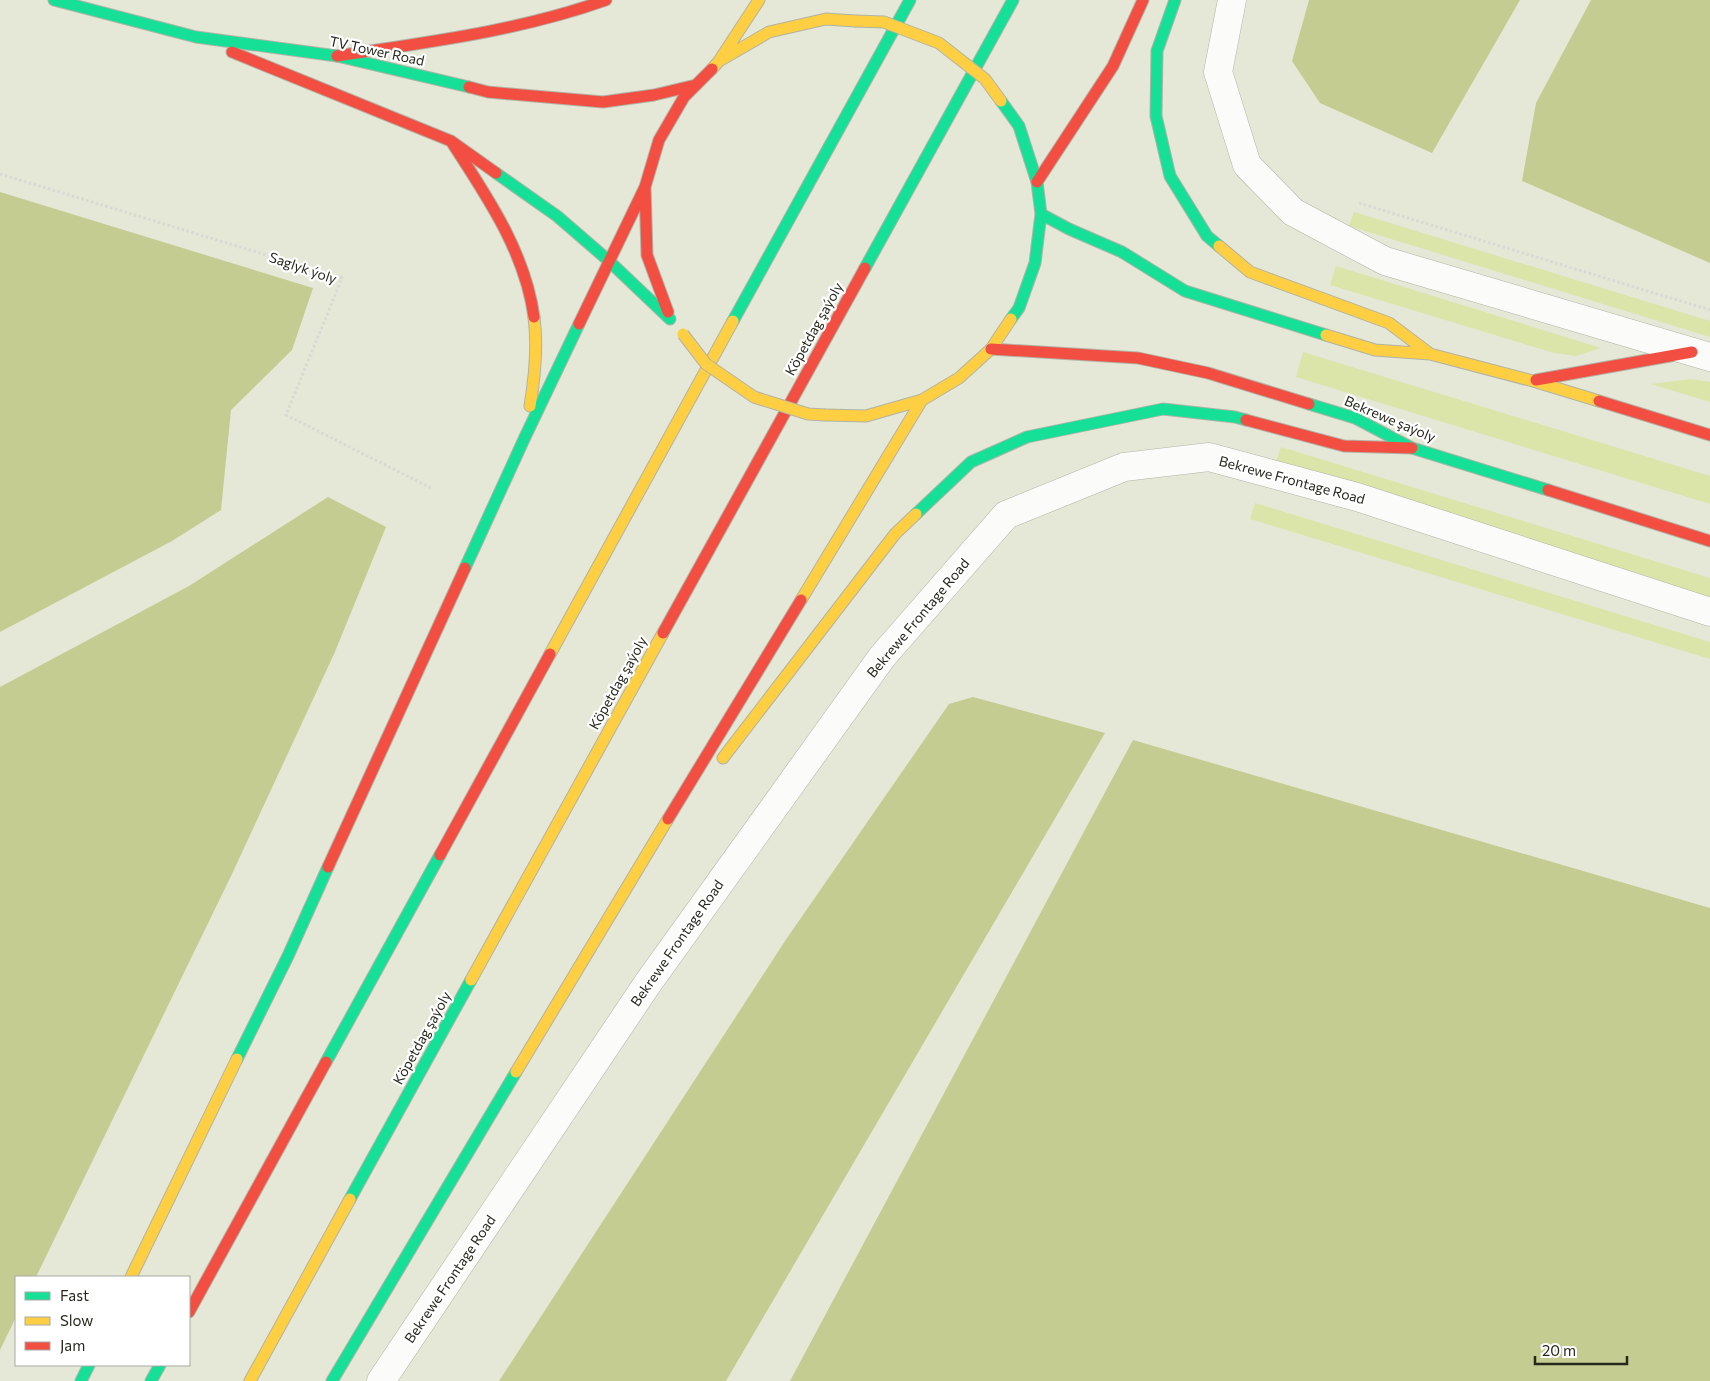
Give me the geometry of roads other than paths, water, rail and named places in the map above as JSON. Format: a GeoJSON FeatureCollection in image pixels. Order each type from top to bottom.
{"type":"FeatureCollection","features":[{"type":"Feature","properties":{"kind":"main road","name":"TV Tower Road"},"geometry":{"type":"LineString","coordinates":[[54,0],[196,37],[337,56],[488,92],[603,102],[654,95],[696,85]]}},
{"type":"Feature","properties":{"kind":"main road"},"geometry":{"type":"LineString","coordinates":[[337,56],[503,30],[577,11],[606,0]]}},
{"type":"Feature","properties":{"kind":"main road"},"geometry":{"type":"LineString","coordinates":[[132,1276],[288,956],[524,437],[645,187],[659,140],[684,97],[718,61],[759,0]]}},
{"type":"Feature","properties":{"kind":"main road"},"geometry":{"type":"LineString","coordinates":[[190,1310],[910,0]]}},
{"type":"Feature","properties":{"kind":"main road","name":"Köpetdag şaýoly"},"geometry":{"type":"LineString","coordinates":[[250,1381],[1013,0]]}},
{"type":"Feature","properties":{"kind":"main road"},"geometry":{"type":"LineString","coordinates":[[1037,182],[1113,66],[1143,0]]}},
{"type":"Feature","properties":{"kind":"main road"},"geometry":{"type":"LineString","coordinates":[[1175,0],[1157,51],[1156,116],[1170,176],[1207,236],[1250,272],[1389,323],[1430,354]]}},
{"type":"Feature","properties":{"kind":"main road"},"geometry":{"type":"LineString","coordinates":[[196,37],[451,141],[549,210],[670,318],[706,364],[754,397],[808,414],[866,416],[922,400],[960,378],[991,349],[1019,308],[1035,263],[1040,214],[1037,182],[1019,126],[985,78],[939,43],[884,22],[826,19],[769,32],[718,61]]}},
{"type":"Feature","properties":{"kind":"main road"},"geometry":{"type":"LineString","coordinates":[[451,141],[489,200],[514,249],[528,282],[536,330],[536,369],[524,437]]}},
{"type":"Feature","properties":{"kind":"main road"},"geometry":{"type":"LineString","coordinates":[[645,187],[647,255],[670,318]]}},
{"type":"Feature","properties":{"kind":"main road"},"geometry":{"type":"LineString","coordinates":[[1040,214],[1122,252],[1185,291],[1375,350],[1430,354],[1533,381],[1710,435]]}},
{"type":"Feature","properties":{"kind":"main road","name":"Bekrewe şaýoly"},"geometry":{"type":"LineString","coordinates":[[991,349],[1138,358],[1208,373],[1355,418],[1412,448],[1710,541]]}},
{"type":"Feature","properties":{"kind":"main road"},"geometry":{"type":"LineString","coordinates":[[1533,381],[1701,354]]}},
{"type":"Feature","properties":{"kind":"main road"},"geometry":{"type":"LineString","coordinates":[[332,1381],[637,870],[922,400]]}},
{"type":"Feature","properties":{"kind":"main road"},"geometry":{"type":"LineString","coordinates":[[715,768],[895,534],[972,462],[1028,437],[1163,409],[1235,417],[1344,446],[1412,448]]}},
{"type":"Feature","properties":{"kind":"main road"},"geometry":{"type":"LineString","coordinates":[[637,870],[703,784]]}},
{"type":"Feature","properties":{"kind":"main road"},"geometry":{"type":"LineString","coordinates":[[81,1381],[88,1366]]}},
{"type":"Feature","properties":{"kind":"main road"},"geometry":{"type":"LineString","coordinates":[[151,1381],[159,1366]]}},
{"type":"Feature","properties":{"kind":"street"},"geometry":{"type":"LineString","coordinates":[[1232,0],[1218,72],[1247,165],[1293,212],[1385,260],[1701,354]]}},
{"type":"Feature","properties":{"kind":"street","name":"Bekrewe Frontage Road"},"geometry":{"type":"LineString","coordinates":[[381,1381],[648,983],[882,657],[1006,515],[1124,467],[1209,457],[1357,497],[1710,612]]}}]}
